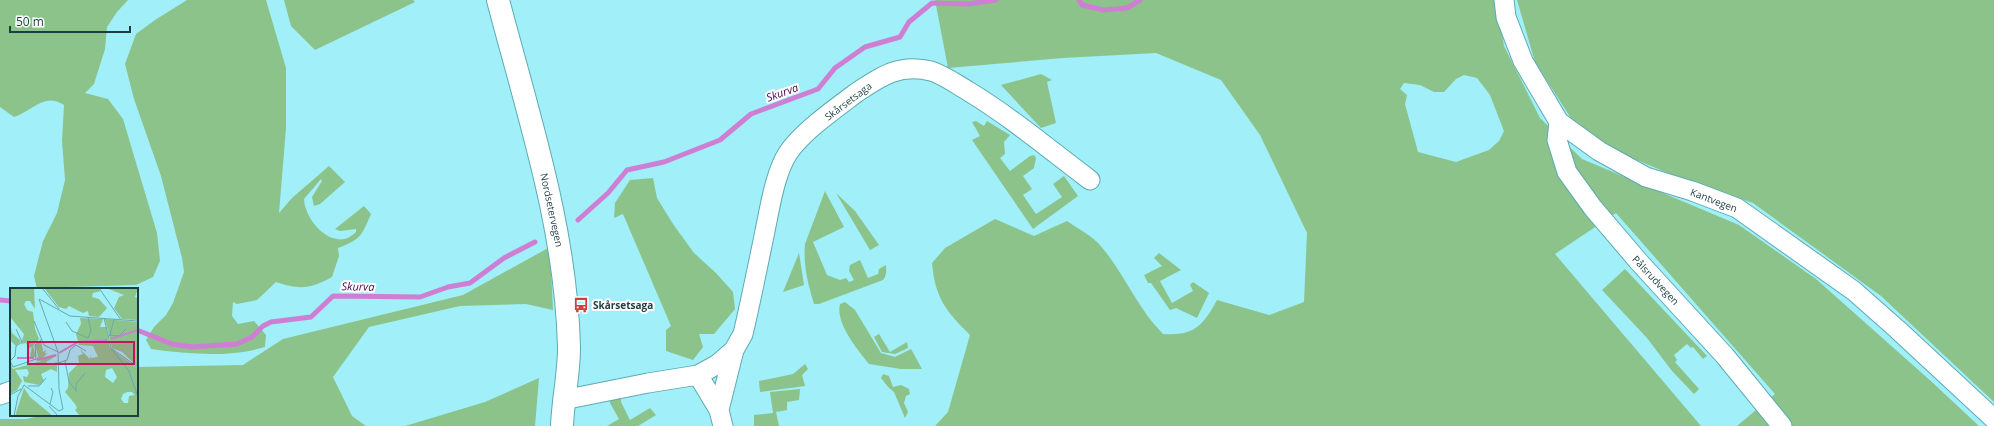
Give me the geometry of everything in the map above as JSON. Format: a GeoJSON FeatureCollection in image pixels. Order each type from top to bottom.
{"type":"FeatureCollection","features":[{"type":"Feature","properties":{"kind":"main road","name":"Nordsetervegen"},"geometry":{"type":"LineString","coordinates":[[498,0],[548,189],[559,243],[566,298],[569,346],[569,361],[563,400],[562,426]]}},
{"type":"Feature","properties":{"kind":"street","name":"Kantvegen"},"geometry":{"type":"LineString","coordinates":[[1504,0],[1506,17],[1523,61],[1559,122],[1599,151],[1646,177],[1692,191],[1737,208],[1854,291],[1994,419]]}},
{"type":"Feature","properties":{"kind":"street","name":"Skårsetsaga"},"geometry":{"type":"LineString","coordinates":[[721,418],[734,350],[743,334],[777,179],[788,153],[801,137],[870,84],[894,70],[913,67],[932,72],[951,81],[1009,119],[1090,180]]}},
{"type":"Feature","properties":{"kind":"street","name":"Pålsrudvegen"},"geometry":{"type":"LineString","coordinates":[[1559,122],[1558,140],[1566,172],[1593,208],[1639,262],[1683,308],[1725,356],[1782,426]]}},
{"type":"Feature","properties":{"kind":"street","name":"Skårsetsaga"},"geometry":{"type":"LineString","coordinates":[[563,400],[648,382],[698,375],[718,364],[734,350]]}},
{"type":"Feature","properties":{"kind":"street","name":"Skårsetsaga"},"geometry":{"type":"LineString","coordinates":[[698,375],[721,418]]}},
{"type":"Feature","properties":{"kind":"street"},"geometry":{"type":"LineString","coordinates":[[0,395],[10,391]]}},
{"type":"Feature","properties":{"kind":"green space"},"geometry":{"type":"Polygon","coordinates":[[[0,0],[128,0],[117,12],[107,27],[105,49],[94,84],[85,93],[108,99],[123,119],[157,233],[160,261],[153,277],[136,285],[37,288],[34,276],[43,241],[57,213],[65,180],[62,141],[64,105],[57,102],[44,102],[14,117],[0,107],[0,0]]]}},
{"type":"Feature","properties":{"kind":"green space"},"geometry":{"type":"Polygon","coordinates":[[[187,0],[266,0],[286,68],[286,128],[279,213],[292,198],[329,166],[345,182],[320,204],[314,206],[312,197],[322,181],[321,179],[304,199],[306,208],[315,225],[322,232],[331,237],[339,239],[348,238],[356,232],[356,229],[340,231],[335,229],[364,206],[371,214],[365,228],[359,236],[351,242],[338,248],[339,256],[332,277],[317,284],[305,287],[292,286],[276,282],[257,300],[237,304],[233,302],[232,316],[238,324],[254,321],[266,335],[265,347],[237,353],[208,354],[151,349],[146,340],[154,327],[166,315],[173,303],[184,272],[182,258],[161,176],[134,99],[125,64],[136,34],[187,0]]]}},
{"type":"Feature","properties":{"kind":"green space"},"geometry":{"type":"Polygon","coordinates":[[[284,0],[413,0],[415,2],[315,50],[291,26],[284,0]]]}},
{"type":"Feature","properties":{"kind":"green space"},"geometry":{"type":"Polygon","coordinates":[[[935,0],[1497,0],[1504,46],[1540,118],[1582,159],[1739,225],[1816,279],[1979,426],[1737,426],[1775,394],[1616,213],[1555,254],[1701,426],[935,426],[948,412],[970,335],[954,319],[943,303],[936,286],[932,263],[945,248],[995,219],[1034,236],[1067,221],[1087,234],[1098,243],[1107,254],[1145,312],[1163,334],[1183,333],[1196,328],[1207,317],[1217,300],[1269,315],[1304,302],[1307,233],[1260,135],[1221,80],[1156,53],[1063,58],[948,68],[935,0]],[[1464,75],[1456,79],[1444,92],[1434,92],[1420,85],[1404,83],[1400,89],[1407,95],[1405,104],[1418,152],[1456,162],[1489,150],[1499,141],[1504,131],[1490,95],[1477,78],[1464,75]]]}},
{"type":"Feature","properties":{"kind":"green space"},"geometry":{"type":"Polygon","coordinates":[[[1517,0],[1994,0],[1994,402],[1881,296],[1753,203],[1675,176],[1613,150],[1574,123],[1535,62],[1517,0]]]}},
{"type":"Feature","properties":{"kind":"green space"},"geometry":{"type":"Polygon","coordinates":[[[1041,74],[1052,80],[1047,82],[1056,123],[1041,128],[1001,85],[1041,74]]]}},
{"type":"Feature","properties":{"kind":"green space"},"geometry":{"type":"Polygon","coordinates":[[[976,121],[984,126],[987,121],[1010,135],[1004,142],[1005,154],[1000,158],[1010,171],[1030,156],[1034,155],[1036,158],[1034,168],[1023,176],[1032,189],[1023,195],[1036,214],[1062,197],[1053,184],[1064,176],[1078,196],[1033,229],[972,140],[980,136],[972,122],[976,121]]]}},
{"type":"Feature","properties":{"kind":"green space"},"geometry":{"type":"Polygon","coordinates":[[[653,178],[657,198],[673,224],[694,253],[716,273],[733,292],[735,309],[714,334],[699,334],[703,347],[693,360],[666,351],[666,330],[671,326],[623,214],[614,218],[615,203],[630,180],[653,178]]]}},
{"type":"Feature","properties":{"kind":"green space"},"geometry":{"type":"Polygon","coordinates":[[[825,191],[844,227],[813,242],[827,275],[840,280],[846,278],[849,282],[854,280],[849,271],[850,265],[860,260],[868,278],[878,274],[879,269],[886,265],[886,273],[883,280],[819,304],[814,304],[806,274],[805,244],[825,191]]]}},
{"type":"Feature","properties":{"kind":"green space"},"geometry":{"type":"Polygon","coordinates":[[[836,193],[855,211],[879,245],[870,250],[836,193]]]}},
{"type":"Feature","properties":{"kind":"green space"},"geometry":{"type":"Polygon","coordinates":[[[550,247],[553,310],[526,304],[460,306],[369,327],[333,377],[352,416],[366,426],[0,426],[0,419],[26,419],[40,416],[138,416],[138,367],[243,365],[283,339],[463,295],[550,247]]]}},
{"type":"Feature","properties":{"kind":"green space"},"geometry":{"type":"Polygon","coordinates":[[[799,253],[804,285],[783,292],[799,253]]]}},
{"type":"Feature","properties":{"kind":"green space"},"geometry":{"type":"Polygon","coordinates":[[[1159,253],[1181,270],[1160,281],[1172,303],[1193,291],[1190,285],[1193,282],[1209,293],[1197,318],[1176,308],[1170,310],[1151,283],[1148,283],[1144,275],[1162,266],[1154,258],[1159,253]]]}},
{"type":"Feature","properties":{"kind":"green space"},"geometry":{"type":"Polygon","coordinates":[[[1625,269],[1707,356],[1703,359],[1693,347],[1691,348],[1687,344],[1674,355],[1677,360],[1675,362],[1699,389],[1694,394],[1672,371],[1647,338],[1602,290],[1625,269]]]}},
{"type":"Feature","properties":{"kind":"green space"},"geometry":{"type":"Polygon","coordinates":[[[845,302],[855,310],[881,353],[895,357],[911,349],[922,369],[901,369],[869,364],[848,336],[844,328],[839,311],[840,304],[845,302]]]}},
{"type":"Feature","properties":{"kind":"green space"},"geometry":{"type":"Polygon","coordinates":[[[879,334],[890,352],[907,342],[908,348],[895,354],[882,352],[874,337],[879,334]]]}},
{"type":"Feature","properties":{"kind":"green space"},"geometry":{"type":"Polygon","coordinates":[[[805,364],[808,369],[802,375],[805,386],[760,392],[759,381],[793,374],[805,364]]]}},
{"type":"Feature","properties":{"kind":"green space"},"geometry":{"type":"Polygon","coordinates":[[[883,374],[889,376],[893,387],[901,385],[909,389],[910,394],[906,396],[904,403],[908,412],[905,418],[894,392],[881,378],[883,374]]]}},
{"type":"Feature","properties":{"kind":"green space"},"geometry":{"type":"Polygon","coordinates":[[[539,378],[535,426],[405,426],[485,402],[539,378]]]}},
{"type":"Feature","properties":{"kind":"green space"},"geometry":{"type":"Polygon","coordinates":[[[800,389],[799,400],[787,402],[787,410],[776,412],[779,426],[754,426],[754,415],[773,413],[770,392],[800,389]]]}},
{"type":"Feature","properties":{"kind":"green space"},"geometry":{"type":"Polygon","coordinates":[[[621,395],[621,402],[630,420],[650,408],[656,415],[638,426],[607,426],[619,419],[610,403],[610,398],[621,395]]]}},
{"type":"Feature","properties":{"kind":"waterway","name":"Skurva"},"geometry":{"type":"LineString","coordinates":[[578,220],[608,193],[627,170],[664,162],[720,140],[751,114],[818,89],[835,68],[865,47],[900,37],[909,22],[932,3],[968,4],[996,0]]}},
{"type":"Feature","properties":{"kind":"waterway","name":"Skurva"},"geometry":{"type":"LineString","coordinates":[[1079,0],[1082,5],[1104,10],[1127,8],[1140,0]]}},
{"type":"Feature","properties":{"kind":"waterway","name":"Skurva"},"geometry":{"type":"LineString","coordinates":[[138,330],[172,344],[192,347],[237,344],[252,337],[263,326],[271,322],[311,317],[333,296],[420,297],[448,287],[470,283],[504,258],[535,242]]}},
{"type":"Feature","properties":{"kind":"waterway","name":"Skurva"},"geometry":{"type":"LineString","coordinates":[[0,300],[10,301]]}},
{"type":"Feature","properties":{"kind":"place","name":"Skårsetsaga"},"geometry":{"type":"Point","coordinates":[581,305]}}]}
